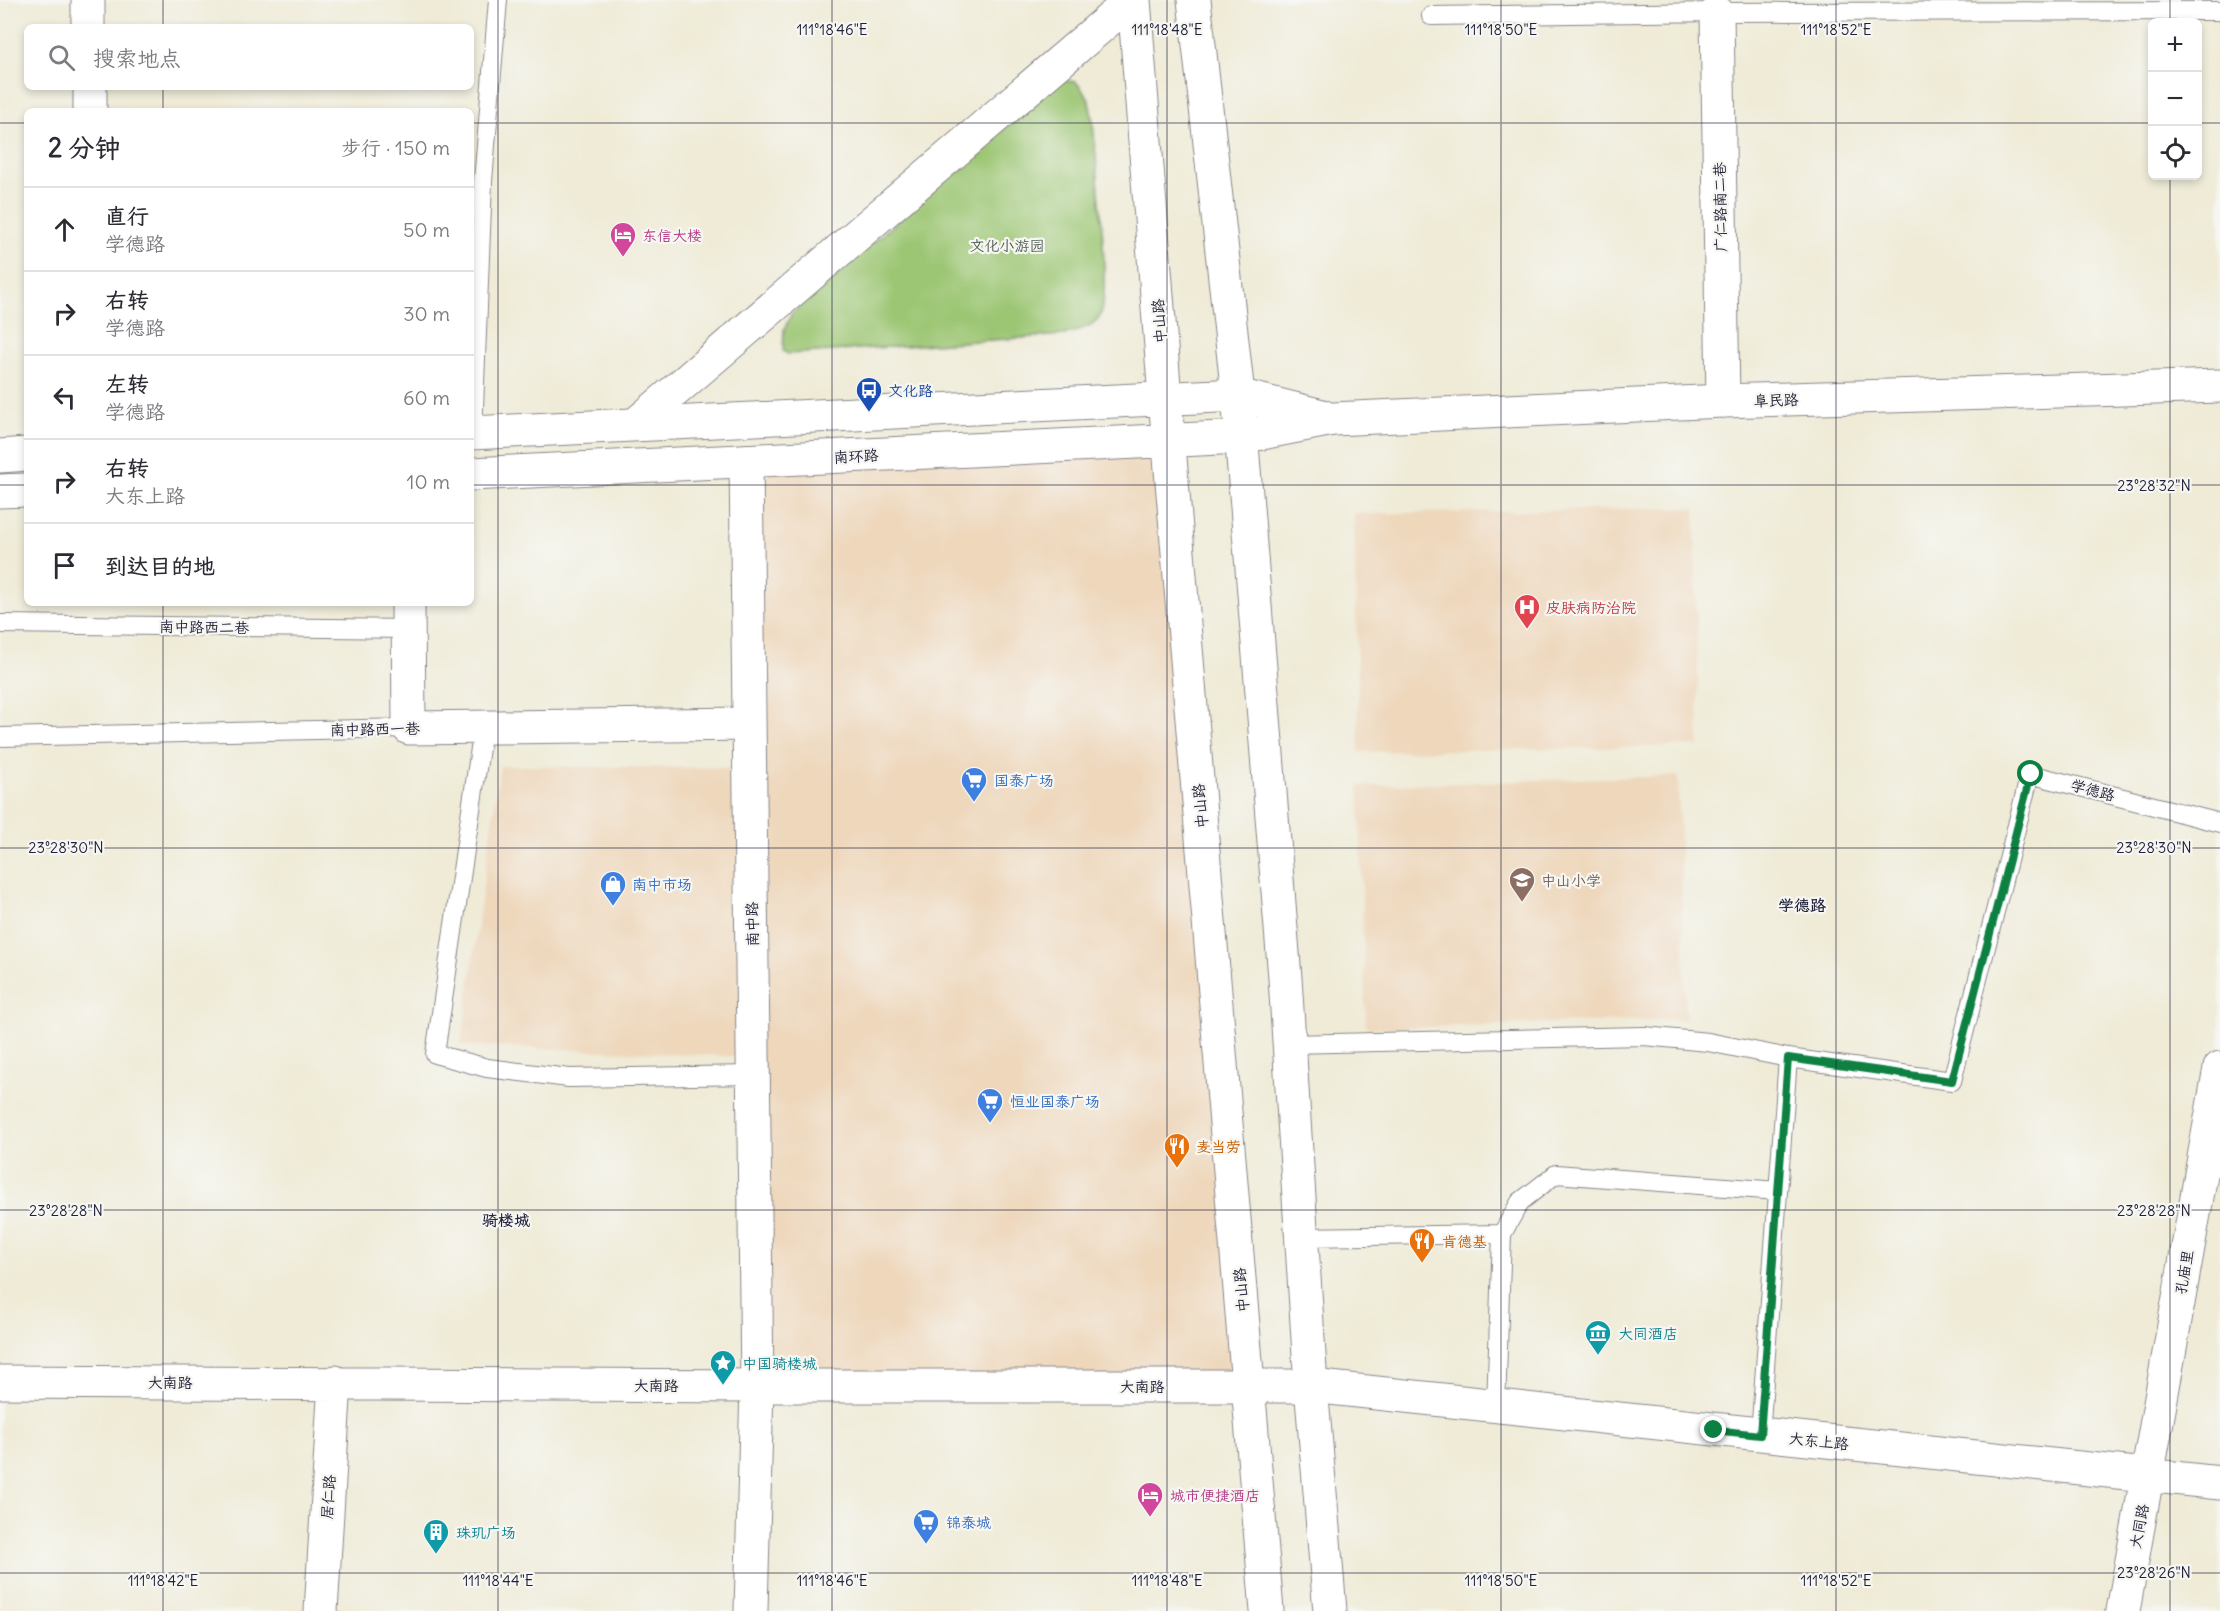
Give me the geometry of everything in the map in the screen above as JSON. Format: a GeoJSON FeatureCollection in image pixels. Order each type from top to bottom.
{"type":"FeatureCollection","features":[{"type":"Feature","properties":{"kind":"street"},"geometry":{"type":"LineString","coordinates":[[88,0],[88,24]]}},
{"type":"Feature","properties":{"kind":"street"},"geometry":{"type":"LineString","coordinates":[[636,424],[1133,0]]}},
{"type":"Feature","properties":{"kind":"street","name":"中山路"},"geometry":{"type":"LineString","coordinates":[[1133,0],[1267,1611]]}},
{"type":"Feature","properties":{"kind":"street"},"geometry":{"type":"LineString","coordinates":[[1194,0],[1238,395],[1289,1044],[1311,1386],[1330,1611]]}},
{"type":"Feature","properties":{"kind":"street","name":"广仁路南二巷"},"geometry":{"type":"LineString","coordinates":[[1718,12],[1724,401]]}},
{"type":"Feature","properties":{"kind":"street"},"geometry":{"type":"LineString","coordinates":[[90,90],[90,108]]}},
{"type":"Feature","properties":{"kind":"street","name":"阜民路"},"geometry":{"type":"LineString","coordinates":[[1333,419],[1724,401],[2220,386]]}},
{"type":"Feature","properties":{"kind":"street"},"geometry":{"type":"LineString","coordinates":[[474,433],[1238,395],[1333,419]]}},
{"type":"Feature","properties":{"kind":"street","name":"南环路"},"geometry":{"type":"LineString","coordinates":[[474,474],[1241,437],[1333,419]]}},
{"type":"Feature","properties":{"kind":"street"},"geometry":{"type":"LineString","coordinates":[[0,456],[24,454]]}},
{"type":"Feature","properties":{"kind":"street","name":"南中路"},"geometry":{"type":"LineString","coordinates":[[746,461],[757,1386]]}},
{"type":"Feature","properties":{"kind":"street"},"geometry":{"type":"LineString","coordinates":[[0,491],[24,490]]}},
{"type":"Feature","properties":{"kind":"street"},"geometry":{"type":"LineString","coordinates":[[408,616],[409,728]]}},
{"type":"Feature","properties":{"kind":"street","name":"南中路西一巷"},"geometry":{"type":"LineString","coordinates":[[409,728],[749,724]]}},
{"type":"Feature","properties":{"kind":"street","name":"孔庙里"},"geometry":{"type":"LineString","coordinates":[[2148,1476],[2220,1068]]}},
{"type":"Feature","properties":{"kind":"street","name":"大南路"},"geometry":{"type":"LineString","coordinates":[[0,1382],[1311,1386]]}},
{"type":"Feature","properties":{"kind":"street","name":"居仁路"},"geometry":{"type":"LineString","coordinates":[[321,1611],[335,1382]]}},
{"type":"Feature","properties":{"kind":"street"},"geometry":{"type":"LineString","coordinates":[[750,1611],[757,1386]]}},
{"type":"Feature","properties":{"kind":"street","name":"大东上路"},"geometry":{"type":"LineString","coordinates":[[1311,1386],[2220,1483]]}},
{"type":"Feature","properties":{"kind":"street","name":"大同路"},"geometry":{"type":"LineString","coordinates":[[2123,1611],[2148,1476]]}},
{"type":"Feature","properties":{"kind":"lane"},"geometry":{"type":"LineString","coordinates":[[474,387],[483,182],[498,0]]}},
{"type":"Feature","properties":{"kind":"lane"},"geometry":{"type":"LineString","coordinates":[[1431,16],[1718,12],[2220,10]]}},
{"type":"Feature","properties":{"kind":"lane","name":"南中路西二巷"},"geometry":{"type":"LineString","coordinates":[[0,624],[408,616]]}},
{"type":"Feature","properties":{"kind":"lane","name":"南中路西一巷"},"geometry":{"type":"LineString","coordinates":[[0,736],[409,728]]}},
{"type":"Feature","properties":{"kind":"lane"},"geometry":{"type":"LineString","coordinates":[[483,728],[435,1054],[487,1068],[569,1078],[754,1075]]}},
{"type":"Feature","properties":{"kind":"lane","name":"学德路"},"geometry":{"type":"LineString","coordinates":[[1788,1058],[1952,1081],[2031,774],[2220,824]]}},
{"type":"Feature","properties":{"kind":"lane"},"geometry":{"type":"LineString","coordinates":[[1289,1044],[1644,1036],[1708,1042],[1788,1058],[1760,1435]]}},
{"type":"Feature","properties":{"kind":"lane"},"geometry":{"type":"LineString","coordinates":[[1496,1406],[1502,1234],[1520,1202],[1556,1174],[1778,1191]]}},
{"type":"Feature","properties":{"kind":"lane"},"geometry":{"type":"LineString","coordinates":[[1301,1238],[1502,1234]]}},
{"type":"Feature","properties":{"kind":"shaded area"},"geometry":{"type":"Polygon","coordinates":[[[1170,440],[1249,1386],[757,1386],[746,461],[1170,440]]]}},
{"type":"Feature","properties":{"kind":"shaded area","name":"皮肤病防治院"},"geometry":{"type":"Polygon","coordinates":[[[1695,508],[1699,746],[1359,752],[1354,514],[1695,508]]]}},
{"type":"Feature","properties":{"kind":"shaded area","name":"南中市场"},"geometry":{"type":"Polygon","coordinates":[[[500,766],[742,768],[749,1057],[461,1045],[500,766]]]}},
{"type":"Feature","properties":{"kind":"shaded area","name":"中山小学"},"geometry":{"type":"Polygon","coordinates":[[[1678,776],[1686,1019],[1366,1029],[1359,786],[1678,776]]]}},
{"type":"Feature","properties":{"kind":"green space","name":"文化小游园"},"geometry":{"type":"Polygon","coordinates":[[[1060,80],[1076,82],[1088,97],[1093,122],[1104,254],[1103,303],[1097,320],[1084,328],[1064,335],[788,354],[783,351],[784,330],[792,313],[1060,80]]]}},
{"type":"Feature","properties":{"kind":"place","name":"东信大楼"},"geometry":{"type":"Point","coordinates":[623,258]}},
{"type":"Feature","properties":{"kind":"place","name":"文化路"},"geometry":{"type":"Point","coordinates":[869,413]}},
{"type":"Feature","properties":{"kind":"place","name":"皮肤病防治院"},"geometry":{"type":"Point","coordinates":[1527,630]}},
{"type":"Feature","properties":{"kind":"place","name":"国泰广场"},"geometry":{"type":"Point","coordinates":[974,803]}},
{"type":"Feature","properties":{"kind":"place","name":"中山小学"},"geometry":{"type":"Point","coordinates":[1522,903]}},
{"type":"Feature","properties":{"kind":"place","name":"南中市场"},"geometry":{"type":"Point","coordinates":[613,907]}},
{"type":"Feature","properties":{"kind":"place","name":"恒业国泰广场"},"geometry":{"type":"Point","coordinates":[990,1124]}},
{"type":"Feature","properties":{"kind":"place","name":"麦当劳"},"geometry":{"type":"Point","coordinates":[1177,1169]}},
{"type":"Feature","properties":{"kind":"place","name":"肯德基"},"geometry":{"type":"Point","coordinates":[1422,1264]}},
{"type":"Feature","properties":{"kind":"place","name":"大同酒店"},"geometry":{"type":"Point","coordinates":[1598,1356]}},
{"type":"Feature","properties":{"kind":"place","name":"中国骑楼城"},"geometry":{"type":"Point","coordinates":[723,1386]}},
{"type":"Feature","properties":{"kind":"place","name":"城市便捷酒店"},"geometry":{"type":"Point","coordinates":[1150,1518]}},
{"type":"Feature","properties":{"kind":"place","name":"锦泰城"},"geometry":{"type":"Point","coordinates":[926,1545]}},
{"type":"Feature","properties":{"kind":"place","name":"珠玑广场"},"geometry":{"type":"Point","coordinates":[436,1555]}},
{"type":"Feature","properties":{"kind":"district","name":"学德路"},"geometry":{"type":"Point","coordinates":[1802,905]}},
{"type":"Feature","properties":{"kind":"district","name":"骑楼城"},"geometry":{"type":"Point","coordinates":[506,1220]}},
{"type":"Feature","properties":{"kind":"route"},"geometry":{"type":"LineString","coordinates":[[1714,1430],[1760,1435],[1788,1058],[1952,1081],[2031,774]]}}]}
